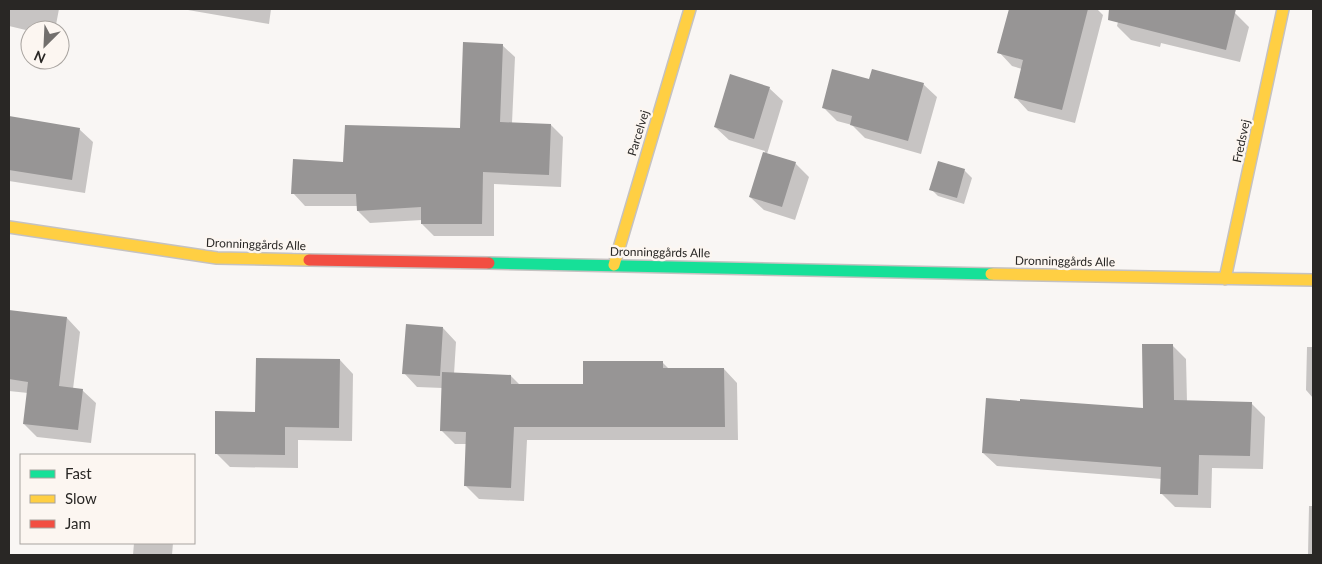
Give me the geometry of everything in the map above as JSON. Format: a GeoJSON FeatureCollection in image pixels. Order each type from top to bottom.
{"type":"FeatureCollection","features":[{"type":"Feature","properties":{"kind":"street","name":"Parcelvej"},"geometry":{"type":"LineString","coordinates":[[614,265],[690,9]]}},
{"type":"Feature","properties":{"kind":"street","name":"Fredsvej"},"geometry":{"type":"LineString","coordinates":[[1225,279],[1283,9]]}},
{"type":"Feature","properties":{"kind":"street","name":"Dronninggårds Alle"},"geometry":{"type":"LineString","coordinates":[[9,227],[216,258],[1313,280]]}},
{"type":"Feature","properties":{"kind":"building"},"geometry":{"type":"Polygon","coordinates":[[[1009,9],[1088,9],[1062,110],[1014,98],[1023,60],[997,53],[1009,9]]]}},
{"type":"Feature","properties":{"kind":"building"},"geometry":{"type":"Polygon","coordinates":[[[1109,9],[1236,9],[1226,50],[1108,20],[1109,9]]]}},
{"type":"Feature","properties":{"kind":"building"},"geometry":{"type":"Polygon","coordinates":[[[463,42],[503,44],[500,122],[551,124],[549,175],[483,172],[482,224],[421,224],[421,207],[357,211],[356,194],[291,194],[293,159],[343,162],[345,125],[460,128],[463,42]]]}},
{"type":"Feature","properties":{"kind":"building"},"geometry":{"type":"Polygon","coordinates":[[[832,69],[869,79],[872,69],[924,83],[908,141],[850,125],[852,116],[822,108],[832,69]]]}},
{"type":"Feature","properties":{"kind":"building"},"geometry":{"type":"Polygon","coordinates":[[[730,74],[770,87],[754,139],[714,127],[730,74]]]}},
{"type":"Feature","properties":{"kind":"building"},"geometry":{"type":"Polygon","coordinates":[[[9,116],[80,128],[72,180],[9,170],[9,116]]]}},
{"type":"Feature","properties":{"kind":"building"},"geometry":{"type":"Polygon","coordinates":[[[763,152],[796,162],[782,207],[749,197],[763,152]]]}},
{"type":"Feature","properties":{"kind":"building"},"geometry":{"type":"Polygon","coordinates":[[[938,161],[965,169],[957,198],[929,190],[938,161]]]}},
{"type":"Feature","properties":{"kind":"building"},"geometry":{"type":"Polygon","coordinates":[[[9,310],[67,317],[59,386],[83,389],[78,430],[23,424],[28,382],[9,379],[9,310]]]}},
{"type":"Feature","properties":{"kind":"building"},"geometry":{"type":"Polygon","coordinates":[[[406,324],[443,327],[440,376],[402,374],[406,324]]]}},
{"type":"Feature","properties":{"kind":"building"},"geometry":{"type":"Polygon","coordinates":[[[1142,344],[1173,344],[1174,400],[1252,402],[1250,456],[1199,455],[1198,495],[1160,494],[1161,467],[982,453],[986,398],[1143,408],[1142,344]]]}},
{"type":"Feature","properties":{"kind":"building"},"geometry":{"type":"Polygon","coordinates":[[[256,358],[340,359],[339,428],[285,427],[285,455],[215,454],[215,411],[255,412],[256,358]]]}},
{"type":"Feature","properties":{"kind":"building"},"geometry":{"type":"Polygon","coordinates":[[[583,361],[663,361],[663,368],[724,368],[725,427],[514,427],[511,488],[464,486],[466,432],[440,431],[442,372],[511,375],[511,384],[583,384],[583,361]]]}},
{"type":"Feature","properties":{"kind":"traffic: fast"},"geometry":{"type":"LineString","coordinates":[[489,263],[991,274]]}},
{"type":"Feature","properties":{"kind":"traffic: slow"},"geometry":{"type":"LineString","coordinates":[[614,265],[690,9]]}},
{"type":"Feature","properties":{"kind":"traffic: slow"},"geometry":{"type":"LineString","coordinates":[[1225,279],[1283,9]]}},
{"type":"Feature","properties":{"kind":"traffic: slow"},"geometry":{"type":"LineString","coordinates":[[9,227],[217,258],[309,260]]}},
{"type":"Feature","properties":{"kind":"traffic: slow"},"geometry":{"type":"LineString","coordinates":[[991,274],[1313,280]]}},
{"type":"Feature","properties":{"kind":"traffic: jam"},"geometry":{"type":"LineString","coordinates":[[309,260],[489,263]]}}]}
